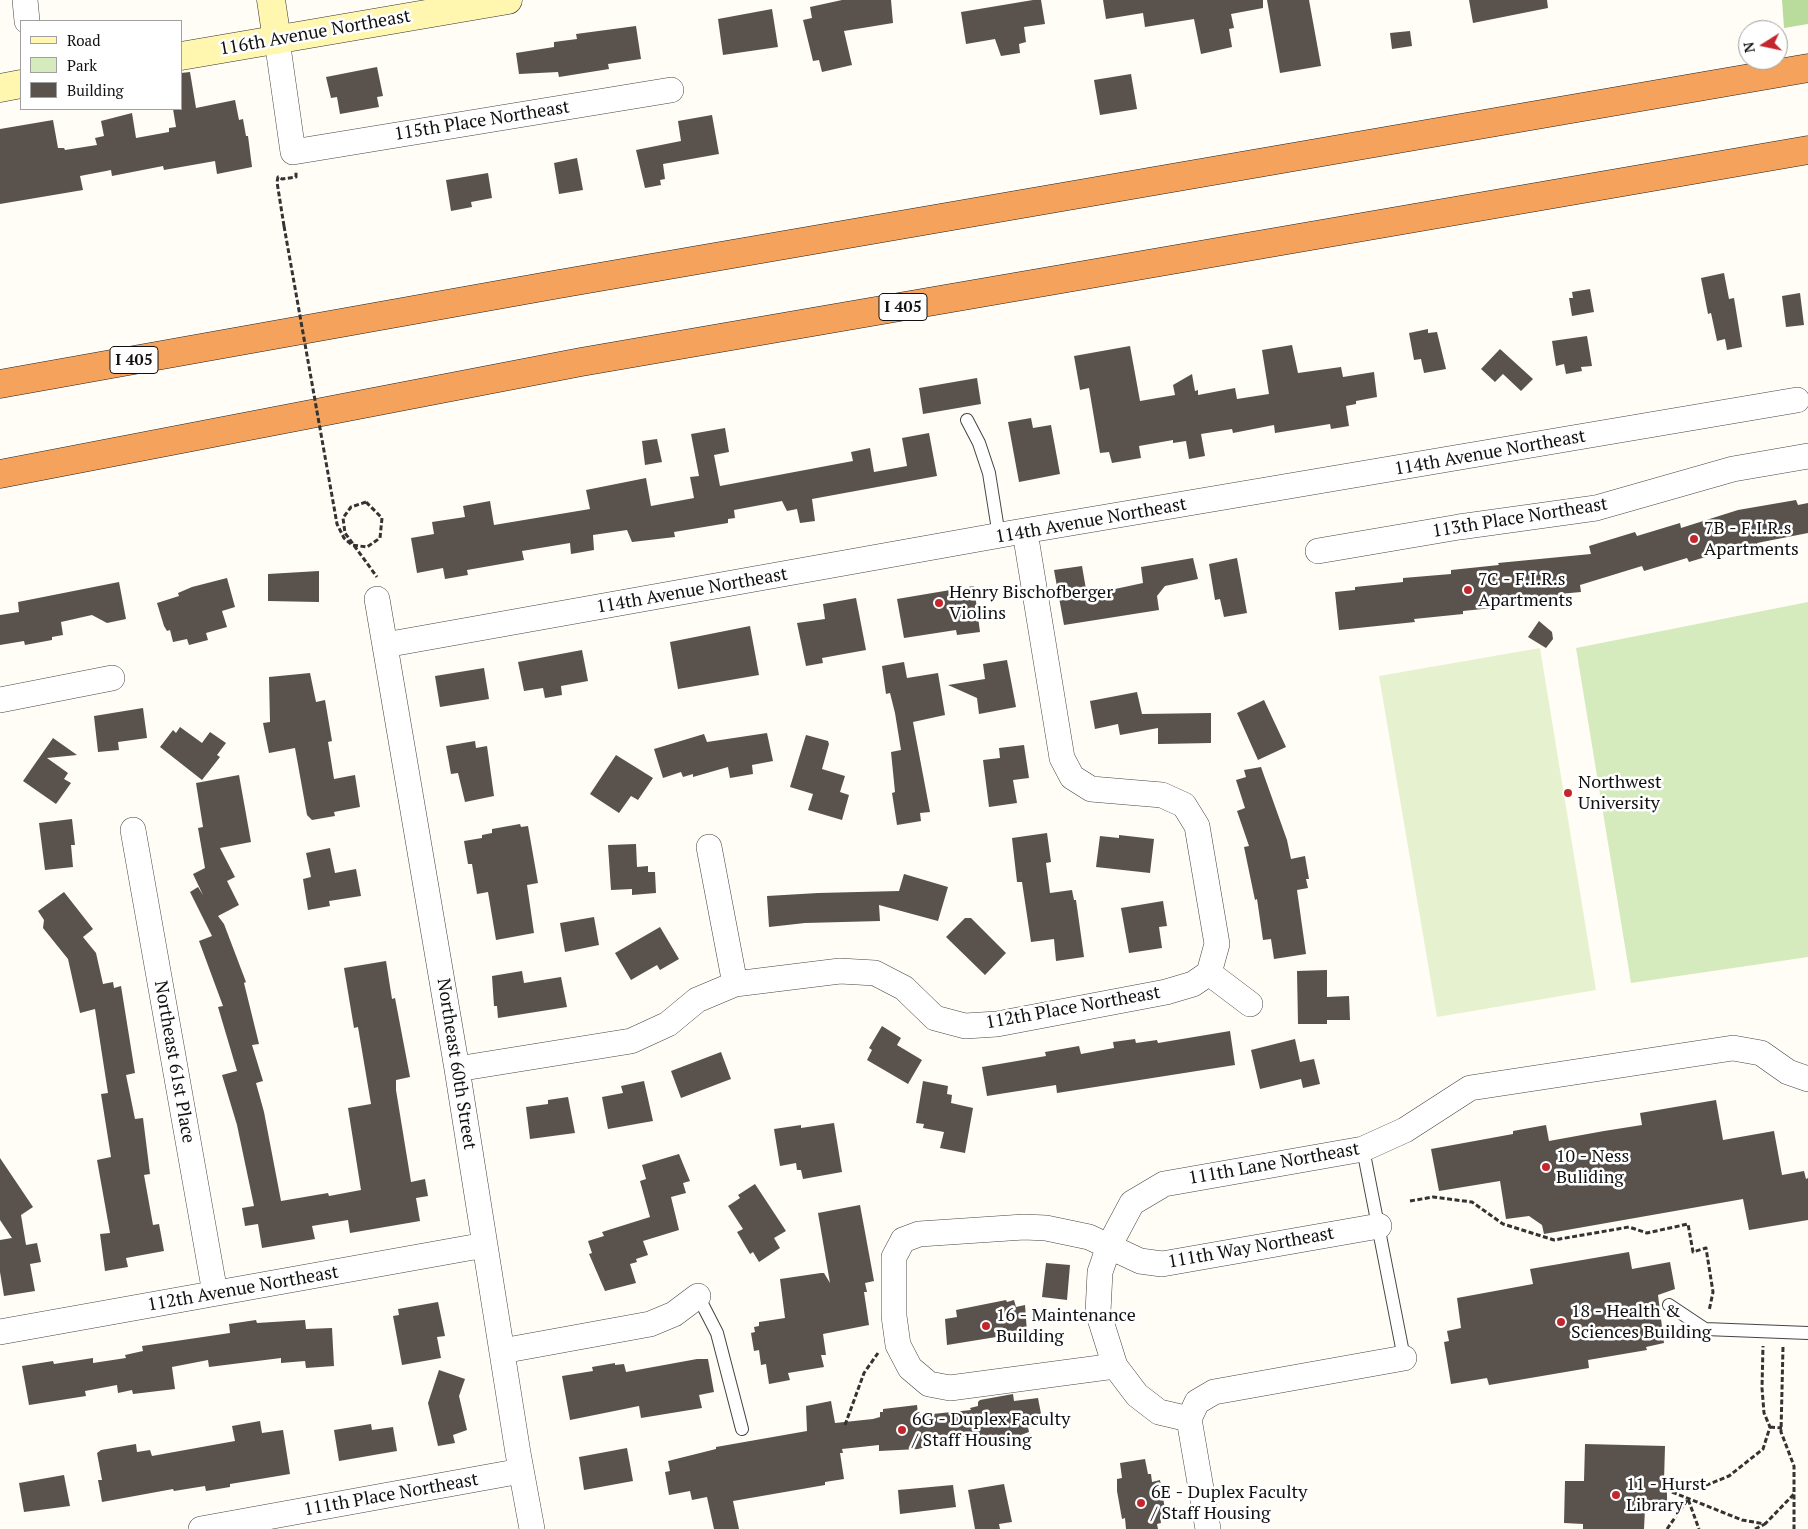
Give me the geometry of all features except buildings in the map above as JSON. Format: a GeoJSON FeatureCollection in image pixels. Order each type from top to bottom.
{"type":"FeatureCollection","features":[{"type":"Feature","properties":{"kind":"highway","name":"I 405"},"geometry":{"type":"LineString","coordinates":[[0,384],[568,282],[1808,68]]}},
{"type":"Feature","properties":{"kind":"highway","name":"I 405"},"geometry":{"type":"LineString","coordinates":[[0,474],[581,362],[1808,150]]}},
{"type":"Feature","properties":{"kind":"street"},"geometry":{"type":"LineString","coordinates":[[25,0],[27,20]]}},
{"type":"Feature","properties":{"kind":"street"},"geometry":{"type":"LineString","coordinates":[[271,0],[277,40]]}},
{"type":"Feature","properties":{"kind":"street","name":"116th Avenue Northeast"},"geometry":{"type":"LineString","coordinates":[[182,56],[508,0]]}},
{"type":"Feature","properties":{"kind":"street","name":"115th Place Northeast"},"geometry":{"type":"LineString","coordinates":[[277,40],[292,152],[671,90]]}},
{"type":"Feature","properties":{"kind":"street"},"geometry":{"type":"LineString","coordinates":[[0,88],[20,84]]}},
{"type":"Feature","properties":{"kind":"street","name":"114th Avenue Northeast"},"geometry":{"type":"LineString","coordinates":[[385,645],[999,536],[1797,400]]}},
{"type":"Feature","properties":{"kind":"street","name":"113th Place Northeast"},"geometry":{"type":"LineString","coordinates":[[1318,551],[1459,527],[1596,508],[1732,469],[1808,456]]}},
{"type":"Feature","properties":{"kind":"street"},"geometry":{"type":"LineString","coordinates":[[1025,532],[1062,758],[1072,777],[1091,789],[1162,795],[1184,804],[1197,826],[1217,944],[1209,973],[1250,1004]]}},
{"type":"Feature","properties":{"kind":"street","name":"Northeast 60th Street"},"geometry":{"type":"LineString","coordinates":[[378,590],[385,645],[532,1529]]}},
{"type":"Feature","properties":{"kind":"street"},"geometry":{"type":"LineString","coordinates":[[0,700],[112,678]]}},
{"type":"Feature","properties":{"kind":"street","name":"Northeast 61st Place"},"geometry":{"type":"LineString","coordinates":[[133,830],[215,1293]]}},
{"type":"Feature","properties":{"kind":"street"},"geometry":{"type":"LineString","coordinates":[[709,847],[735,984]]}},
{"type":"Feature","properties":{"kind":"street","name":"112th Place Northeast"},"geometry":{"type":"LineString","coordinates":[[457,1069],[631,1042],[668,1024],[697,1000],[735,984],[840,971],[874,973],[904,988],[935,1018],[965,1026],[997,1024],[1166,992],[1193,984],[1209,973]]}},
{"type":"Feature","properties":{"kind":"street","name":"111th Lane Northeast"},"geometry":{"type":"LineString","coordinates":[[1116,1366],[1098,1312],[1100,1272],[1109,1246],[1132,1203],[1164,1184],[1363,1148],[1404,1130],[1470,1088],[1733,1048],[1761,1053],[1788,1072],[1808,1079]]}},
{"type":"Feature","properties":{"kind":"street","name":"111th Way Northeast"},"geometry":{"type":"LineString","coordinates":[[1116,1366],[950,1388],[928,1384],[910,1368],[898,1345],[894,1316],[894,1258],[903,1240],[919,1234],[1024,1227],[1046,1228],[1089,1237],[1140,1261],[1162,1264],[1379,1226]]}},
{"type":"Feature","properties":{"kind":"street","name":"112th Avenue Northeast"},"geometry":{"type":"LineString","coordinates":[[0,1332],[485,1245]]}},
{"type":"Feature","properties":{"kind":"street"},"geometry":{"type":"LineString","coordinates":[[502,1351],[650,1324],[674,1314],[698,1296]]}},
{"type":"Feature","properties":{"kind":"street"},"geometry":{"type":"LineString","coordinates":[[1208,1529],[1189,1420],[1196,1402],[1214,1392],[1404,1358]]}},
{"type":"Feature","properties":{"kind":"street"},"geometry":{"type":"LineString","coordinates":[[1116,1366],[1137,1395],[1159,1412],[1189,1420]]}},
{"type":"Feature","properties":{"kind":"street","name":"111th Place Northeast"},"geometry":{"type":"LineString","coordinates":[[202,1529],[521,1471]]}},
{"type":"Feature","properties":{"kind":"lane"},"geometry":{"type":"LineString","coordinates":[[967,420],[979,443],[989,473],[999,536]]}},
{"type":"Feature","properties":{"kind":"lane"},"geometry":{"type":"LineString","coordinates":[[1363,1148],[1404,1358]]}},
{"type":"Feature","properties":{"kind":"lane"},"geometry":{"type":"LineString","coordinates":[[698,1296],[717,1332],[742,1429]]}},
{"type":"Feature","properties":{"kind":"lane"},"geometry":{"type":"LineString","coordinates":[[1669,1306],[1705,1329],[1808,1333]]}},
{"type":"Feature","properties":{"kind":"path"},"geometry":{"type":"LineString","coordinates":[[282,179],[278,177],[277,182],[284,226],[337,524],[344,538],[352,545],[367,547],[380,538],[382,518],[366,502],[351,507],[344,518],[345,533],[378,590]]}},
{"type":"Feature","properties":{"kind":"path"},"geometry":{"type":"LineString","coordinates":[[1410,1201],[1433,1197],[1472,1202],[1504,1224],[1554,1240],[1629,1227],[1647,1233],[1688,1224],[1693,1252],[1706,1248],[1713,1292]]}},
{"type":"Feature","properties":{"kind":"path"},"geometry":{"type":"LineString","coordinates":[[1764,1332],[1762,1388],[1764,1413],[1770,1427],[1763,1449],[1729,1476],[1697,1489],[1669,1490],[1742,1520],[1765,1524]]}},
{"type":"Feature","properties":{"kind":"path"},"geometry":{"type":"LineString","coordinates":[[1784,1332],[1782,1428],[1794,1466],[1794,1529]]}},
{"type":"Feature","properties":{"kind":"path"},"geometry":{"type":"LineString","coordinates":[[845,1424],[853,1398],[871,1361],[885,1347],[898,1345]]}},
{"type":"Feature","properties":{"kind":"path"},"geometry":{"type":"LineString","coordinates":[[1770,1427],[1782,1428]]}},
{"type":"Feature","properties":{"kind":"path"},"geometry":{"type":"LineString","coordinates":[[1755,1529],[1765,1524],[1794,1494]]}},
{"type":"Feature","properties":{"kind":"path"},"geometry":{"type":"LineString","coordinates":[[1667,1529],[1688,1499]]}},
{"type":"Feature","properties":{"kind":"path"},"geometry":{"type":"LineString","coordinates":[[1688,1499],[1700,1529]]}},
{"type":"Feature","properties":{"kind":"green space"},"geometry":{"type":"Polygon","coordinates":[[[1782,0],[1808,0],[1808,24],[1788,27],[1788,20],[1783,20],[1782,0]]]}},
{"type":"Feature","properties":{"kind":"green space"},"geometry":{"type":"Polygon","coordinates":[[[1808,602],[1808,957],[1631,983],[1576,648],[1808,602]]]}},
{"type":"Feature","properties":{"kind":"green space"},"geometry":{"type":"Polygon","coordinates":[[[1540,648],[1596,990],[1437,1017],[1379,676],[1540,648]]]}},
{"type":"Feature","properties":{"kind":"place","name":"7B - F.I.R.s Apartments"},"geometry":{"type":"Point","coordinates":[1694,539]}},
{"type":"Feature","properties":{"kind":"place","name":"7C - F.I.R.s Apartments"},"geometry":{"type":"Point","coordinates":[1468,590]}},
{"type":"Feature","properties":{"kind":"place","name":"Henry Bischofberger Violins"},"geometry":{"type":"Point","coordinates":[939,603]}},
{"type":"Feature","properties":{"kind":"place","name":"Northwest University"},"geometry":{"type":"Point","coordinates":[1568,793]}},
{"type":"Feature","properties":{"kind":"place","name":"10 - Ness Buliding"},"geometry":{"type":"Point","coordinates":[1546,1167]}},
{"type":"Feature","properties":{"kind":"place","name":"18 - Health & Sciences Building"},"geometry":{"type":"Point","coordinates":[1561,1322]}},
{"type":"Feature","properties":{"kind":"place","name":"16 - Maintenance Building"},"geometry":{"type":"Point","coordinates":[986,1326]}},
{"type":"Feature","properties":{"kind":"place","name":"6G - Duplex Faculty / Staff Housing"},"geometry":{"type":"Point","coordinates":[902,1430]}},
{"type":"Feature","properties":{"kind":"place","name":"11 - Hurst Library"},"geometry":{"type":"Point","coordinates":[1616,1495]}},
{"type":"Feature","properties":{"kind":"place","name":"6E - Duplex Faculty / Staff Housing"},"geometry":{"type":"Point","coordinates":[1141,1503]}}]}
